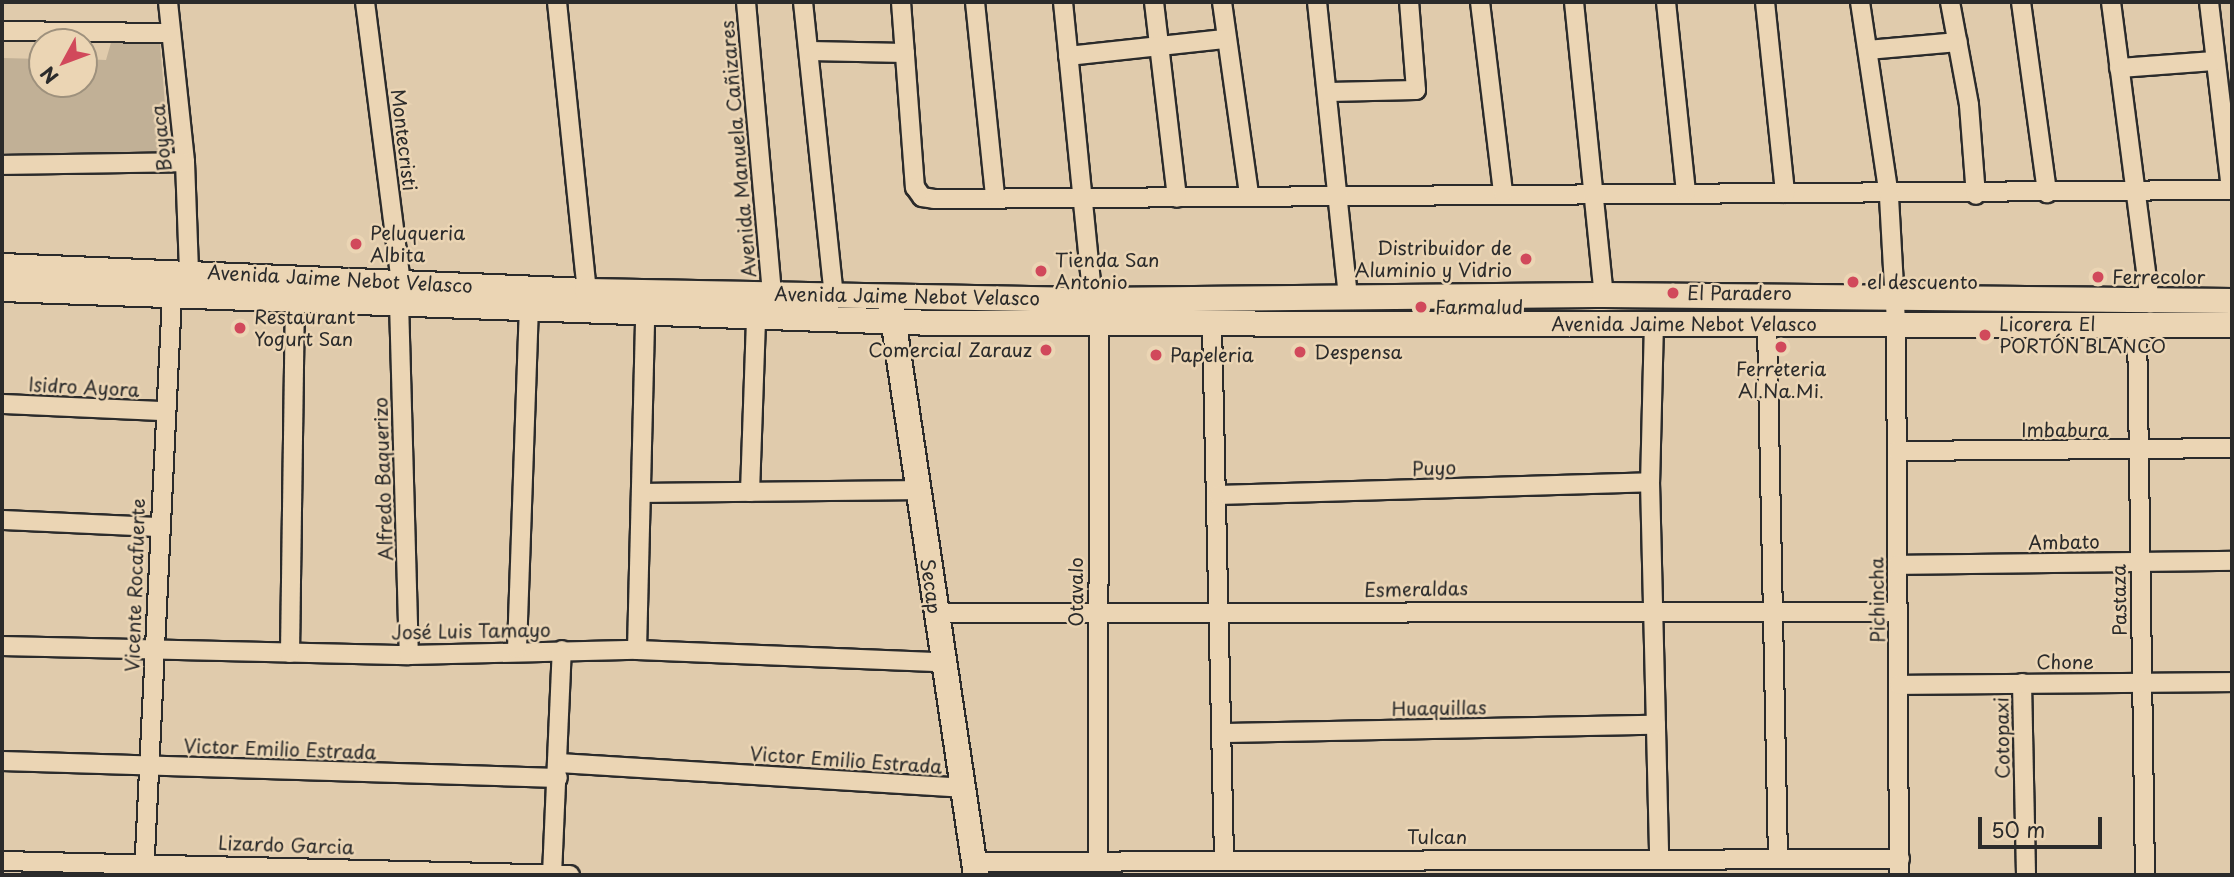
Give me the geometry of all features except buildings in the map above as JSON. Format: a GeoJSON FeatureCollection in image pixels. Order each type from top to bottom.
{"type":"FeatureCollection","features":[{"type":"Feature","properties":{"kind":"main road","name":"Avenida Jaime Nebot Velasco"},"geometry":{"type":"LineString","coordinates":[[2,266],[189,270],[529,309],[756,318],[787,302],[834,295],[1093,300],[1604,295],[2150,303],[2232,301]]}},
{"type":"Feature","properties":{"kind":"main road","name":"Avenida Jaime Nebot Velasco"},"geometry":{"type":"LineString","coordinates":[[2,289],[295,300],[400,293],[587,291],[787,302],[890,322],[1099,326],[1654,322],[1767,325],[2232,325]]}},
{"type":"Feature","properties":{"kind":"main road","name":"Secap"},"geometry":{"type":"LineString","coordinates":[[892,296],[890,322],[975,868]]}},
{"type":"Feature","properties":{"kind":"street","name":"Boyaca"},"geometry":{"type":"LineString","coordinates":[[167,2],[186,162],[189,270]]}},
{"type":"Feature","properties":{"kind":"street","name":"Montecristi"},"geometry":{"type":"LineString","coordinates":[[365,2],[400,293]]}},
{"type":"Feature","properties":{"kind":"street"},"geometry":{"type":"LineString","coordinates":[[557,2],[587,291]]}},
{"type":"Feature","properties":{"kind":"street","name":"Avenida Manuela Cañizares"},"geometry":{"type":"LineString","coordinates":[[746,2],[787,302]]}},
{"type":"Feature","properties":{"kind":"street"},"geometry":{"type":"LineString","coordinates":[[803,2],[834,295]]}},
{"type":"Feature","properties":{"kind":"street"},"geometry":{"type":"LineString","coordinates":[[901,2],[915,187],[922,197],[1083,201],[1249,195],[1686,192],[1889,197],[2231,190],[2209,2]]}},
{"type":"Feature","properties":{"kind":"street"},"geometry":{"type":"LineString","coordinates":[[975,2],[995,197]]}},
{"type":"Feature","properties":{"kind":"street"},"geometry":{"type":"LineString","coordinates":[[1063,2],[1093,300]]}},
{"type":"Feature","properties":{"kind":"street"},"geometry":{"type":"LineString","coordinates":[[1154,2],[1177,198]]}},
{"type":"Feature","properties":{"kind":"street"},"geometry":{"type":"LineString","coordinates":[[1222,2],[1224,39],[1249,195]]}},
{"type":"Feature","properties":{"kind":"street"},"geometry":{"type":"LineString","coordinates":[[1317,2],[1340,195],[1348,298]]}},
{"type":"Feature","properties":{"kind":"street"},"geometry":{"type":"LineString","coordinates":[[1329,92],[1416,90],[1409,2]]}},
{"type":"Feature","properties":{"kind":"street"},"geometry":{"type":"LineString","coordinates":[[1480,2],[1503,193]]}},
{"type":"Feature","properties":{"kind":"street"},"geometry":{"type":"LineString","coordinates":[[1574,2],[1597,192],[1604,295]]}},
{"type":"Feature","properties":{"kind":"street"},"geometry":{"type":"LineString","coordinates":[[1666,2],[1686,192]]}},
{"type":"Feature","properties":{"kind":"street"},"geometry":{"type":"LineString","coordinates":[[1765,2],[1785,193]]}},
{"type":"Feature","properties":{"kind":"street","name":"Pichincha"},"geometry":{"type":"LineString","coordinates":[[1860,2],[1889,197],[1896,323],[1899,867]]}},
{"type":"Feature","properties":{"kind":"street"},"geometry":{"type":"LineString","coordinates":[[1950,2],[1958,42],[1976,195]]}},
{"type":"Feature","properties":{"kind":"street"},"geometry":{"type":"LineString","coordinates":[[2021,2],[2047,193]]}},
{"type":"Feature","properties":{"kind":"street"},"geometry":{"type":"LineString","coordinates":[[2111,2],[2139,193],[2150,303]]}},
{"type":"Feature","properties":{"kind":"street"},"geometry":{"type":"LineString","coordinates":[[2,31],[171,33]]}},
{"type":"Feature","properties":{"kind":"street"},"geometry":{"type":"LineString","coordinates":[[1069,56],[1159,50],[1224,39]]}},
{"type":"Feature","properties":{"kind":"street"},"geometry":{"type":"LineString","coordinates":[[1868,50],[1958,42]]}},
{"type":"Feature","properties":{"kind":"street"},"geometry":{"type":"LineString","coordinates":[[810,51],[905,53]]}},
{"type":"Feature","properties":{"kind":"street"},"geometry":{"type":"LineString","coordinates":[[2119,68],[2215,61]]}},
{"type":"Feature","properties":{"kind":"street"},"geometry":{"type":"LineString","coordinates":[[2,165],[186,162]]}},
{"type":"Feature","properties":{"kind":"street","name":"Alfredo Baquerizo"},"geometry":{"type":"LineString","coordinates":[[400,293],[409,655]]}},
{"type":"Feature","properties":{"kind":"street","name":"Vicente Rocafuerte"},"geometry":{"type":"LineString","coordinates":[[145,869],[163,411],[172,296]]}},
{"type":"Feature","properties":{"kind":"street"},"geometry":{"type":"LineString","coordinates":[[290,653],[295,300]]}},
{"type":"Feature","properties":{"kind":"street"},"geometry":{"type":"LineString","coordinates":[[517,649],[529,309]]}},
{"type":"Feature","properties":{"kind":"street"},"geometry":{"type":"LineString","coordinates":[[637,650],[646,493],[645,314]]}},
{"type":"Feature","properties":{"kind":"street"},"geometry":{"type":"LineString","coordinates":[[750,492],[756,318]]}},
{"type":"Feature","properties":{"kind":"street"},"geometry":{"type":"LineString","coordinates":[[1654,322],[1650,482],[1659,858]]}},
{"type":"Feature","properties":{"kind":"street"},"geometry":{"type":"LineString","coordinates":[[1212,325],[1221,612],[1224,856]]}},
{"type":"Feature","properties":{"kind":"street"},"geometry":{"type":"LineString","coordinates":[[1767,325],[1770,610],[1779,859]]}},
{"type":"Feature","properties":{"kind":"street","name":"Pastaza"},"geometry":{"type":"LineString","coordinates":[[2137,325],[2144,875]]}},
{"type":"Feature","properties":{"kind":"street","name":"Otavalo"},"geometry":{"type":"LineString","coordinates":[[1098,858],[1099,326]]}},
{"type":"Feature","properties":{"kind":"street","name":"Isidro Ayora"},"geometry":{"type":"LineString","coordinates":[[2,404],[163,411]]}},
{"type":"Feature","properties":{"kind":"street","name":"Imbabura"},"geometry":{"type":"LineString","coordinates":[[1897,451],[2232,449]]}},
{"type":"Feature","properties":{"kind":"street","name":"Puyo"},"geometry":{"type":"LineString","coordinates":[[1218,495],[1650,482]]}},
{"type":"Feature","properties":{"kind":"street"},"geometry":{"type":"LineString","coordinates":[[646,493],[917,491]]}},
{"type":"Feature","properties":{"kind":"street"},"geometry":{"type":"LineString","coordinates":[[2,520],[159,527]]}},
{"type":"Feature","properties":{"kind":"street","name":"Ambato"},"geometry":{"type":"LineString","coordinates":[[1897,565],[2232,561]]}},
{"type":"Feature","properties":{"kind":"street","name":"Esmeraldas"},"geometry":{"type":"LineString","coordinates":[[935,613],[1097,614],[1653,608],[1898,611]]}},
{"type":"Feature","properties":{"kind":"street","name":"José Luis Tamayo"},"geometry":{"type":"LineString","coordinates":[[2,646],[409,655],[517,649],[637,650],[942,662]]}},
{"type":"Feature","properties":{"kind":"street"},"geometry":{"type":"LineString","coordinates":[[558,875],[562,650]]}},
{"type":"Feature","properties":{"kind":"street","name":"Chone"},"geometry":{"type":"LineString","coordinates":[[1899,685],[2232,682]]}},
{"type":"Feature","properties":{"kind":"street","name":"Cotopaxi"},"geometry":{"type":"LineString","coordinates":[[2022,683],[2026,875]]}},
{"type":"Feature","properties":{"kind":"street","name":"Huaquillas"},"geometry":{"type":"LineString","coordinates":[[1222,733],[1656,725]]}},
{"type":"Feature","properties":{"kind":"street","name":"Victor Emilio Estrada"},"geometry":{"type":"LineString","coordinates":[[2,761],[149,767],[558,770],[962,788]]}},
{"type":"Feature","properties":{"kind":"street","name":"Tulcan"},"geometry":{"type":"LineString","coordinates":[[975,868],[1098,858],[1224,856],[1310,866],[1552,867],[1659,858],[1779,859],[1899,867]]}},
{"type":"Feature","properties":{"kind":"street","name":"Lizardo Garcia"},"geometry":{"type":"LineString","coordinates":[[2,861],[145,869],[558,875]]}},
{"type":"Feature","properties":{"kind":"shaded area"},"geometry":{"type":"Polygon","coordinates":[[[112,39],[160,43],[169,154],[2,155],[2,58],[28,59],[28,98],[98,98],[98,60],[106,60],[112,39]]]}},
{"type":"Feature","properties":{"kind":"place","name":"Peluqueria Albita"},"geometry":{"type":"Point","coordinates":[356,244]}},
{"type":"Feature","properties":{"kind":"place","name":"Distribuidor de Aluminio y Vidrio"},"geometry":{"type":"Point","coordinates":[1526,259]}},
{"type":"Feature","properties":{"kind":"place","name":"Tienda San Antonio"},"geometry":{"type":"Point","coordinates":[1041,271]}},
{"type":"Feature","properties":{"kind":"place","name":"Ferrecolor"},"geometry":{"type":"Point","coordinates":[2098,277]}},
{"type":"Feature","properties":{"kind":"place","name":"el descuento"},"geometry":{"type":"Point","coordinates":[1853,282]}},
{"type":"Feature","properties":{"kind":"place","name":"El Paradero"},"geometry":{"type":"Point","coordinates":[1673,293]}},
{"type":"Feature","properties":{"kind":"place","name":"Farmalud"},"geometry":{"type":"Point","coordinates":[1421,307]}},
{"type":"Feature","properties":{"kind":"place","name":"Restaurant Yogurt San"},"geometry":{"type":"Point","coordinates":[240,328]}},
{"type":"Feature","properties":{"kind":"place","name":"Licorera El PORTÓN BLANCO"},"geometry":{"type":"Point","coordinates":[1985,335]}},
{"type":"Feature","properties":{"kind":"place","name":"Ferreteria Al.Na.Mi."},"geometry":{"type":"Point","coordinates":[1781,347]}},
{"type":"Feature","properties":{"kind":"place","name":"Comercial Zarauz"},"geometry":{"type":"Point","coordinates":[1046,350]}},
{"type":"Feature","properties":{"kind":"place","name":"Despensa"},"geometry":{"type":"Point","coordinates":[1300,352]}},
{"type":"Feature","properties":{"kind":"place","name":"Papeleria"},"geometry":{"type":"Point","coordinates":[1156,355]}}]}
